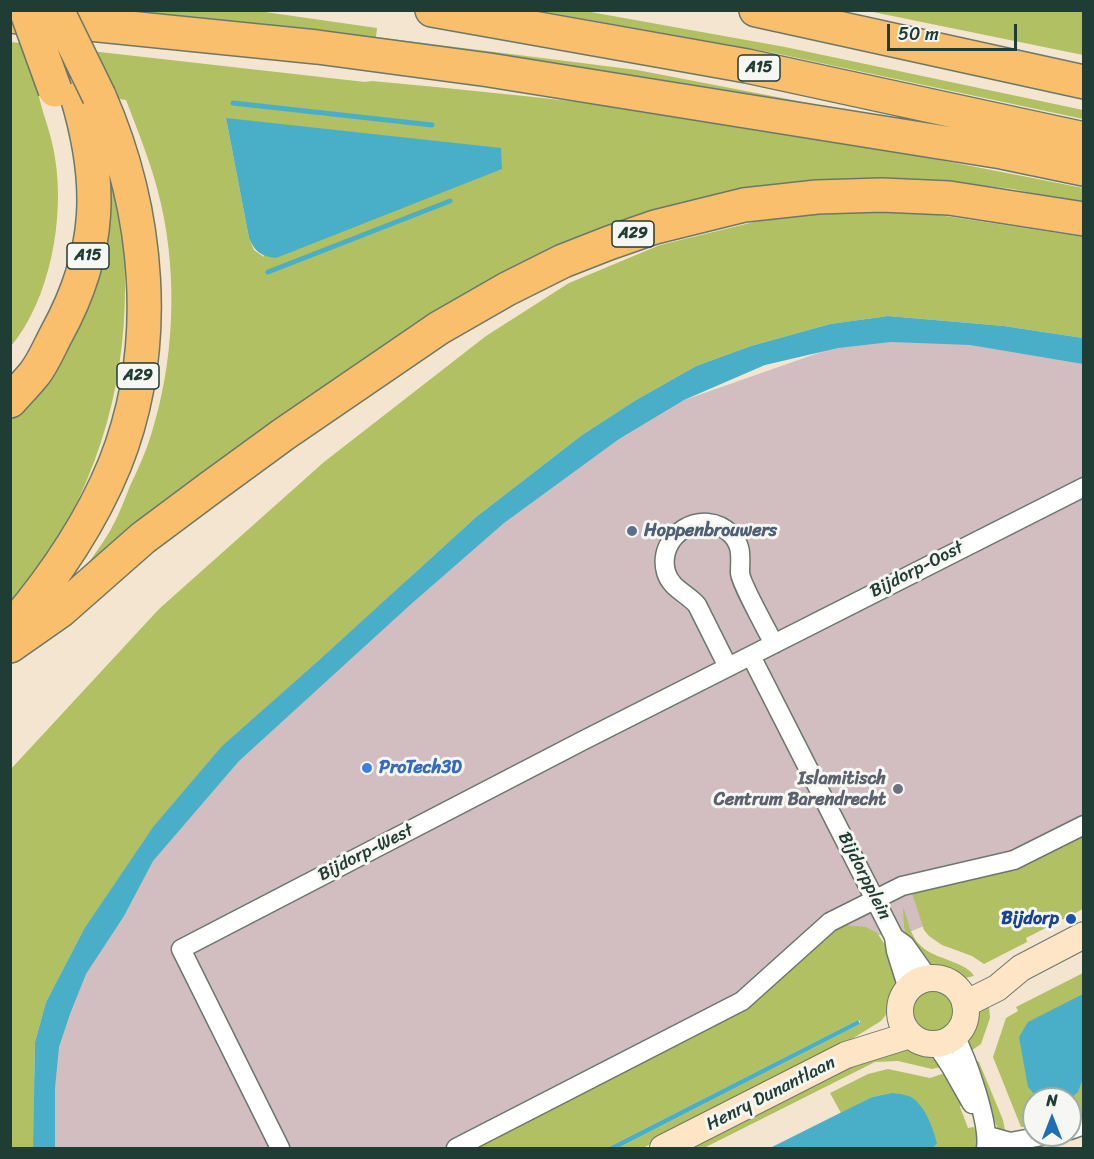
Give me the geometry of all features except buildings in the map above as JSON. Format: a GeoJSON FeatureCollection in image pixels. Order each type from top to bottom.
{"type":"FeatureCollection","features":[{"type":"Feature","properties":{"kind":"highway","name":"A29"},"geometry":{"type":"LineString","coordinates":[[10,629],[44,589],[101,496],[125,437],[139,367],[144,312],[138,224],[125,167],[26,10]]}},
{"type":"Feature","properties":{"kind":"highway","name":"A15"},"geometry":{"type":"LineString","coordinates":[[10,401],[36,372],[70,309],[81,282],[94,220],[94,183],[89,141],[53,10]]}},
{"type":"Feature","properties":{"kind":"highway","name":"A29"},"geometry":{"type":"LineString","coordinates":[[10,373],[38,336],[50,311],[67,262],[72,238],[75,205],[68,135],[77,93],[57,10]]}},
{"type":"Feature","properties":{"kind":"highway","name":"A15"},"geometry":{"type":"LineString","coordinates":[[432,10],[747,66],[1083,139]]}},
{"type":"Feature","properties":{"kind":"highway"},"geometry":{"type":"LineString","coordinates":[[756,10],[1083,82]]}},
{"type":"Feature","properties":{"kind":"highway"},"geometry":{"type":"LineString","coordinates":[[10,16],[317,47],[501,72],[921,139],[1083,168]]}},
{"type":"Feature","properties":{"kind":"highway","name":"A29"},"geometry":{"type":"LineString","coordinates":[[10,646],[60,611],[143,538],[332,400],[439,327],[563,261],[655,227],[744,205],[817,197],[882,195],[949,198],[1083,219]]}},
{"type":"Feature","properties":{"kind":"main road"},"geometry":{"type":"LineString","coordinates":[[961,997],[995,972],[1021,968],[1083,935]]}},
{"type":"Feature","properties":{"kind":"main road"},"geometry":{"type":"LineString","coordinates":[[948,982],[961,997],[964,1021],[946,1040],[927,1044],[904,1024],[902,1000],[919,984],[948,982]]}},
{"type":"Feature","properties":{"kind":"main road","name":"Henry Dunantlaan"},"geometry":{"type":"LineString","coordinates":[[663,1149],[846,1055],[878,1047],[904,1024]]}},
{"type":"Feature","properties":{"kind":"street","name":"Bijdorp-Oost"},"geometry":{"type":"LineString","coordinates":[[751,656],[1083,487]]}},
{"type":"Feature","properties":{"kind":"street"},"geometry":{"type":"LineString","coordinates":[[728,668],[697,605],[675,587],[666,572],[665,560],[671,539],[687,526],[695,523],[713,524],[724,529],[736,540],[742,558],[741,578],[774,644]]}},
{"type":"Feature","properties":{"kind":"street","name":"Bijdorp-West"},"geometry":{"type":"LineString","coordinates":[[280,1149],[181,949],[751,656]]}},
{"type":"Feature","properties":{"kind":"street","name":"Bijdorpplein"},"geometry":{"type":"LineString","coordinates":[[751,656],[894,937],[905,945],[919,984]]}},
{"type":"Feature","properties":{"kind":"street"},"geometry":{"type":"LineString","coordinates":[[456,1149],[742,1001],[830,922],[902,886],[1014,860],[1083,825]]}},
{"type":"Feature","properties":{"kind":"street"},"geometry":{"type":"LineString","coordinates":[[946,1040],[978,1095],[986,1142],[1022,1140]]}},
{"type":"Feature","properties":{"kind":"shaded area","name":"Bijdorp"},"geometry":{"type":"Polygon","coordinates":[[[899,334],[1083,355],[1083,861],[902,935],[866,935],[543,1148],[11,1148],[138,766],[650,412],[844,344],[899,334]]]}},
{"type":"Feature","properties":{"kind":"green space"},"geometry":{"type":"Polygon","coordinates":[[[251,10],[377,28],[376,37],[637,70],[860,113],[90,11],[251,10]]]}},
{"type":"Feature","properties":{"kind":"green space"},"geometry":{"type":"Polygon","coordinates":[[[540,11],[585,11],[785,47],[1083,110],[1083,119],[774,53],[540,11]]]}},
{"type":"Feature","properties":{"kind":"green space"},"geometry":{"type":"Polygon","coordinates":[[[868,11],[1083,11],[1083,55],[868,11]]]}},
{"type":"Feature","properties":{"kind":"green space"},"geometry":{"type":"Polygon","coordinates":[[[11,42],[365,82],[468,90],[626,108],[798,134],[1083,188],[1083,204],[1013,189],[932,180],[824,181],[632,219],[81,573],[113,526],[142,460],[159,407],[169,350],[170,261],[158,191],[126,100],[37,87],[55,158],[58,181],[56,231],[45,282],[36,306],[11,346],[11,42]],[[226,118],[249,238],[254,250],[264,257],[226,118]]]}},
{"type":"Feature","properties":{"kind":"green space"},"geometry":{"type":"Polygon","coordinates":[[[116,187],[122,227],[125,306],[122,346],[107,423],[95,461],[72,512],[48,553],[11,605],[11,419],[66,351],[87,311],[103,261],[109,188],[116,187]]]}},
{"type":"Feature","properties":{"kind":"green space"},"geometry":{"type":"Polygon","coordinates":[[[906,210],[1083,237],[1083,338],[1004,326],[888,316],[830,324],[751,346],[696,366],[636,400],[582,435],[476,517],[222,746],[153,827],[84,929],[46,1002],[35,1042],[33,1148],[11,1148],[10,770],[159,609],[324,462],[486,336],[569,283],[660,245],[795,212],[906,210]]]}},
{"type":"Feature","properties":{"kind":"green space"},"geometry":{"type":"Polygon","coordinates":[[[1083,837],[1083,909],[1026,938],[1027,942],[984,964],[972,956],[942,945],[924,930],[912,893],[919,889],[1028,865],[1083,837]]]}},
{"type":"Feature","properties":{"kind":"green space"},"geometry":{"type":"Polygon","coordinates":[[[903,907],[912,933],[921,946],[965,967],[974,976],[961,979],[932,969],[908,938],[904,928],[903,907]]]}},
{"type":"Feature","properties":{"kind":"green space"},"geometry":{"type":"Polygon","coordinates":[[[844,925],[866,927],[877,933],[888,949],[899,986],[881,1021],[829,1053],[643,1148],[618,1148],[860,1024],[860,1021],[607,1148],[473,1148],[747,1009],[834,931],[844,925]]]}},
{"type":"Feature","properties":{"kind":"green space"},"geometry":{"type":"Polygon","coordinates":[[[1083,973],[1084,1116],[1082,1118],[1082,1087],[1022,1087],[1021,1127],[993,1057],[1006,1018],[1018,1011],[1016,1007],[1083,973]]]}},
{"type":"Feature","properties":{"kind":"green space"},"geometry":{"type":"Polygon","coordinates":[[[933,991],[941,992],[948,997],[953,1004],[953,1020],[948,1027],[941,1032],[933,1033],[925,1032],[918,1027],[913,1020],[912,1012],[913,1004],[918,997],[925,992],[933,991]]]}},
{"type":"Feature","properties":{"kind":"green space"},"geometry":{"type":"Polygon","coordinates":[[[989,1006],[990,1018],[981,1044],[968,1053],[967,1038],[972,1019],[982,1009],[989,1006]]]}},
{"type":"Feature","properties":{"kind":"green space"},"geometry":{"type":"Polygon","coordinates":[[[910,1046],[933,1055],[944,1066],[932,1069],[898,1061],[875,1062],[704,1148],[686,1148],[860,1059],[910,1046]]]}},
{"type":"Feature","properties":{"kind":"green space"},"geometry":{"type":"Polygon","coordinates":[[[976,1060],[979,1062],[1003,1120],[1006,1135],[998,1129],[971,1062],[976,1060]]]}},
{"type":"Feature","properties":{"kind":"green space"},"geometry":{"type":"Polygon","coordinates":[[[888,1069],[930,1078],[948,1072],[963,1101],[960,1107],[968,1128],[974,1127],[978,1136],[978,1148],[933,1148],[937,1144],[891,1093],[872,1097],[841,1113],[830,1093],[868,1074],[888,1069]]]}},
{"type":"Feature","properties":{"kind":"water"},"geometry":{"type":"Polygon","coordinates":[[[226,118],[501,148],[502,169],[276,258],[256,250],[249,238],[226,118]]]}},
{"type":"Feature","properties":{"kind":"water"},"geometry":{"type":"Polygon","coordinates":[[[888,316],[1004,326],[1083,338],[1083,364],[970,345],[891,342],[838,348],[765,365],[684,400],[619,439],[504,523],[410,605],[239,761],[153,861],[124,916],[86,974],[70,1014],[59,1047],[55,1088],[55,1148],[33,1148],[35,1042],[46,1002],[84,929],[153,827],[222,746],[476,517],[582,435],[636,400],[696,366],[751,346],[830,324],[888,316]]]}},
{"type":"Feature","properties":{"kind":"water"},"geometry":{"type":"Polygon","coordinates":[[[1083,994],[1083,1078],[1080,1087],[1028,1087],[1019,1037],[1028,1022],[1083,994]]]}},
{"type":"Feature","properties":{"kind":"water"},"geometry":{"type":"Polygon","coordinates":[[[858,1020],[860,1024],[618,1148],[607,1148],[858,1020]]]}},
{"type":"Feature","properties":{"kind":"water"},"geometry":{"type":"Polygon","coordinates":[[[891,1093],[910,1097],[923,1109],[936,1138],[937,1144],[933,1148],[770,1148],[872,1097],[891,1093]]]}},
{"type":"Feature","properties":{"kind":"waterway"},"geometry":{"type":"LineString","coordinates":[[233,103],[432,125]]}},
{"type":"Feature","properties":{"kind":"waterway"},"geometry":{"type":"LineString","coordinates":[[268,272],[450,201]]}},
{"type":"Feature","properties":{"kind":"place","name":"Hoppenbrouwers"},"geometry":{"type":"Point","coordinates":[632,531]}},
{"type":"Feature","properties":{"kind":"place","name":"ProTech3D"},"geometry":{"type":"Point","coordinates":[367,768]}},
{"type":"Feature","properties":{"kind":"place","name":"Islamitisch Centrum Barendrecht"},"geometry":{"type":"Point","coordinates":[898,789]}},
{"type":"Feature","properties":{"kind":"place","name":"Bijdorp"},"geometry":{"type":"Point","coordinates":[1071,919]}}]}
